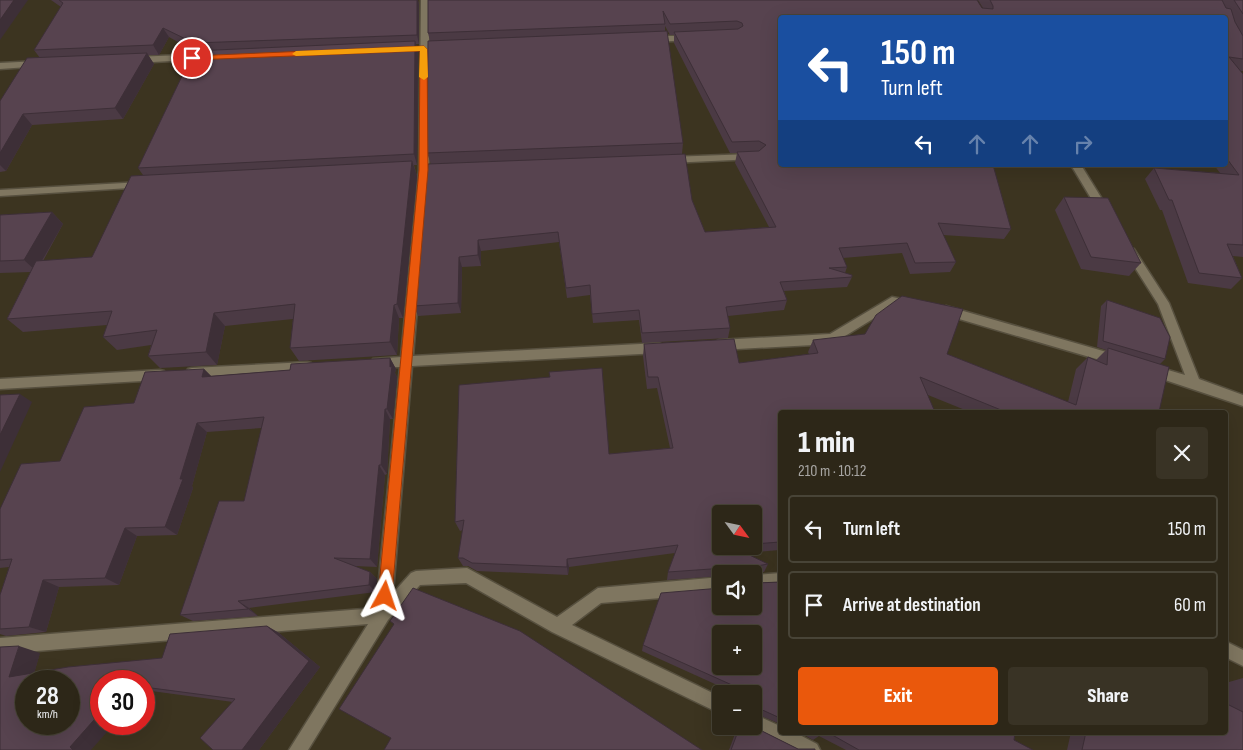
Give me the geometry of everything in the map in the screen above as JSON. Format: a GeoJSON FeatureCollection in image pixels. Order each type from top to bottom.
{"type":"FeatureCollection","features":[{"type":"Feature","properties":{"kind":"street"},"geometry":{"type":"LineString","coordinates":[[383,615],[424,170],[423,49],[425,0]]}},
{"type":"Feature","properties":{"kind":"street"},"geometry":{"type":"LineString","coordinates":[[638,40],[697,38]]}},
{"type":"Feature","properties":{"kind":"street"},"geometry":{"type":"LineString","coordinates":[[128,60],[217,57]]}},
{"type":"Feature","properties":{"kind":"street"},"geometry":{"type":"LineString","coordinates":[[0,66],[49,64]]}},
{"type":"Feature","properties":{"kind":"street"},"geometry":{"type":"LineString","coordinates":[[659,161],[756,157]]}},
{"type":"Feature","properties":{"kind":"street"},"geometry":{"type":"LineString","coordinates":[[1077,167],[1112,222]]}},
{"type":"Feature","properties":{"kind":"street"},"geometry":{"type":"LineString","coordinates":[[0,193],[158,184]]}},
{"type":"Feature","properties":{"kind":"street"},"geometry":{"type":"LineString","coordinates":[[1122,238],[1163,303],[1194,382]]}},
{"type":"Feature","properties":{"kind":"street"},"geometry":{"type":"LineString","coordinates":[[703,346],[832,339],[892,301],[918,306]]}},
{"type":"Feature","properties":{"kind":"street"},"geometry":{"type":"LineString","coordinates":[[936,309],[1194,382],[1243,400]]}},
{"type":"Feature","properties":{"kind":"street"},"geometry":{"type":"LineString","coordinates":[[367,364],[674,348]]}},
{"type":"Feature","properties":{"kind":"street"},"geometry":{"type":"LineString","coordinates":[[0,384],[317,366]]}},
{"type":"Feature","properties":{"kind":"street"},"geometry":{"type":"LineString","coordinates":[[298,750],[383,615],[416,578],[467,575],[558,626],[712,702]]}},
{"type":"Feature","properties":{"kind":"street"},"geometry":{"type":"LineString","coordinates":[[762,581],[778,580]]}},
{"type":"Feature","properties":{"kind":"street"},"geometry":{"type":"LineString","coordinates":[[558,626],[598,596],[712,586]]}},
{"type":"Feature","properties":{"kind":"street"},"geometry":{"type":"LineString","coordinates":[[0,646],[383,615]]}},
{"type":"Feature","properties":{"kind":"street"},"geometry":{"type":"LineString","coordinates":[[1228,651],[1243,658]]}},
{"type":"Feature","properties":{"kind":"street"},"geometry":{"type":"LineString","coordinates":[[762,726],[778,734]]}},
{"type":"Feature","properties":{"kind":"street"},"geometry":{"type":"LineString","coordinates":[[780,735],[810,750]]}},
{"type":"Feature","properties":{"kind":"building"},"geometry":{"type":"Polygon","coordinates":[[[0,0],[14,0],[0,20],[0,0]]]}},
{"type":"Feature","properties":{"kind":"building"},"geometry":{"type":"Polygon","coordinates":[[[59,0],[417,0],[417,35],[194,43],[163,28],[153,45],[34,50],[63,3],[59,0]]]}},
{"type":"Feature","properties":{"kind":"building"},"geometry":{"type":"Polygon","coordinates":[[[428,0],[977,0],[982,8],[993,9],[990,0],[1222,0],[1226,8],[1231,9],[1235,22],[1243,36],[1243,59],[1229,57],[1243,74],[1243,245],[1227,244],[1242,278],[1199,273],[1172,200],[1169,200],[1154,168],[1239,175],[1228,160],[1228,15],[778,15],[778,167],[994,167],[1011,229],[938,223],[956,262],[915,263],[907,243],[839,248],[847,267],[829,268],[852,275],[852,277],[780,282],[787,300],[726,307],[730,328],[642,333],[639,310],[592,314],[590,285],[566,288],[558,232],[478,240],[478,255],[459,257],[458,303],[414,306],[428,164],[685,154],[692,200],[705,232],[776,227],[737,152],[759,151],[766,145],[759,141],[732,142],[674,32],[738,29],[743,26],[742,23],[737,21],[670,24],[663,11],[665,24],[428,33],[428,0]]]}},
{"type":"Feature","properties":{"kind":"building"},"geometry":{"type":"Polygon","coordinates":[[[1234,0],[1243,0],[1243,14],[1234,0]]]}},
{"type":"Feature","properties":{"kind":"building"},"geometry":{"type":"Polygon","coordinates":[[[667,31],[683,143],[427,153],[428,41],[667,31]]]}},
{"type":"Feature","properties":{"kind":"building"},"geometry":{"type":"Polygon","coordinates":[[[415,41],[414,154],[138,168],[194,51],[415,41]]]}},
{"type":"Feature","properties":{"kind":"building"},"geometry":{"type":"Polygon","coordinates":[[[147,53],[115,108],[23,114],[0,153],[0,101],[27,58],[147,53]]]}},
{"type":"Feature","properties":{"kind":"building"},"geometry":{"type":"Polygon","coordinates":[[[412,161],[397,304],[394,305],[390,342],[290,348],[295,304],[214,313],[206,352],[148,356],[157,330],[103,337],[112,311],[7,319],[36,261],[92,257],[131,176],[412,161]]]}},
{"type":"Feature","properties":{"kind":"building"},"geometry":{"type":"Polygon","coordinates":[[[1064,197],[1108,198],[1141,263],[1091,257],[1064,197]]]}},
{"type":"Feature","properties":{"kind":"building"},"geometry":{"type":"Polygon","coordinates":[[[52,212],[24,260],[0,261],[0,215],[52,212]]]}},
{"type":"Feature","properties":{"kind":"building"},"geometry":{"type":"Polygon","coordinates":[[[902,296],[963,309],[947,354],[1076,405],[1088,357],[1107,365],[1108,348],[1169,367],[1159,410],[1001,410],[920,377],[934,410],[778,410],[778,542],[762,543],[762,505],[712,505],[712,555],[750,555],[768,564],[712,565],[712,569],[668,572],[678,545],[567,559],[567,567],[472,563],[463,558],[458,558],[464,520],[455,522],[459,385],[550,377],[549,372],[602,368],[609,454],[673,448],[658,377],[648,377],[644,344],[734,339],[739,363],[818,353],[813,340],[865,334],[876,315],[902,296]]]}},
{"type":"Feature","properties":{"kind":"building"},"geometry":{"type":"Polygon","coordinates":[[[1107,300],[1160,318],[1170,337],[1165,359],[1103,341],[1107,300]]]}},
{"type":"Feature","properties":{"kind":"building"},"geometry":{"type":"Polygon","coordinates":[[[390,358],[390,367],[392,366],[387,409],[385,409],[381,465],[379,465],[370,559],[334,558],[370,572],[369,585],[238,601],[248,609],[180,615],[219,501],[244,501],[264,417],[197,423],[180,479],[183,479],[165,527],[125,528],[105,578],[43,580],[29,627],[0,629],[0,595],[12,559],[0,560],[0,509],[21,464],[60,461],[84,407],[134,403],[145,372],[204,369],[202,377],[290,370],[291,364],[390,358]]]}},
{"type":"Feature","properties":{"kind":"building"},"geometry":{"type":"Polygon","coordinates":[[[20,394],[0,435],[0,395],[20,394]]]}},
{"type":"Feature","properties":{"kind":"building"},"geometry":{"type":"Polygon","coordinates":[[[778,582],[778,717],[762,710],[762,685],[732,685],[643,645],[661,593],[712,589],[712,615],[762,615],[762,583],[778,582]]]}},
{"type":"Feature","properties":{"kind":"building"},"geometry":{"type":"Polygon","coordinates":[[[413,588],[520,631],[702,750],[384,750],[391,738],[339,709],[394,624],[390,621],[413,588]]]}},
{"type":"Feature","properties":{"kind":"building"},"geometry":{"type":"Polygon","coordinates":[[[267,626],[309,661],[242,750],[213,750],[200,738],[235,699],[155,688],[155,670],[90,670],[90,724],[70,747],[73,750],[0,750],[0,647],[19,646],[9,677],[15,676],[15,735],[80,735],[80,670],[50,670],[162,658],[170,634],[267,626]]]}},
{"type":"Feature","properties":{"kind":"building"},"geometry":{"type":"Polygon","coordinates":[[[1228,704],[1243,712],[1243,750],[1082,750],[1085,735],[1228,735],[1228,704]]]}},
{"type":"Feature","properties":{"kind":"building"},"geometry":{"type":"Polygon","coordinates":[[[762,731],[798,749],[815,749],[815,750],[731,750],[737,735],[762,735],[762,731]]]}},
{"type":"Feature","properties":{"kind":"building"},"geometry":{"type":"Polygon","coordinates":[[[832,735],[1015,735],[1014,740],[1033,750],[859,750],[832,735]]]}},
{"type":"Feature","properties":{"kind":"slow traffic"},"geometry":{"type":"LineString","coordinates":[[296,54],[424,49],[424,77]]}},
{"type":"Feature","properties":{"kind":"route"},"geometry":{"type":"LineString","coordinates":[[192,58],[424,49],[424,170],[385,596]]}}]}
